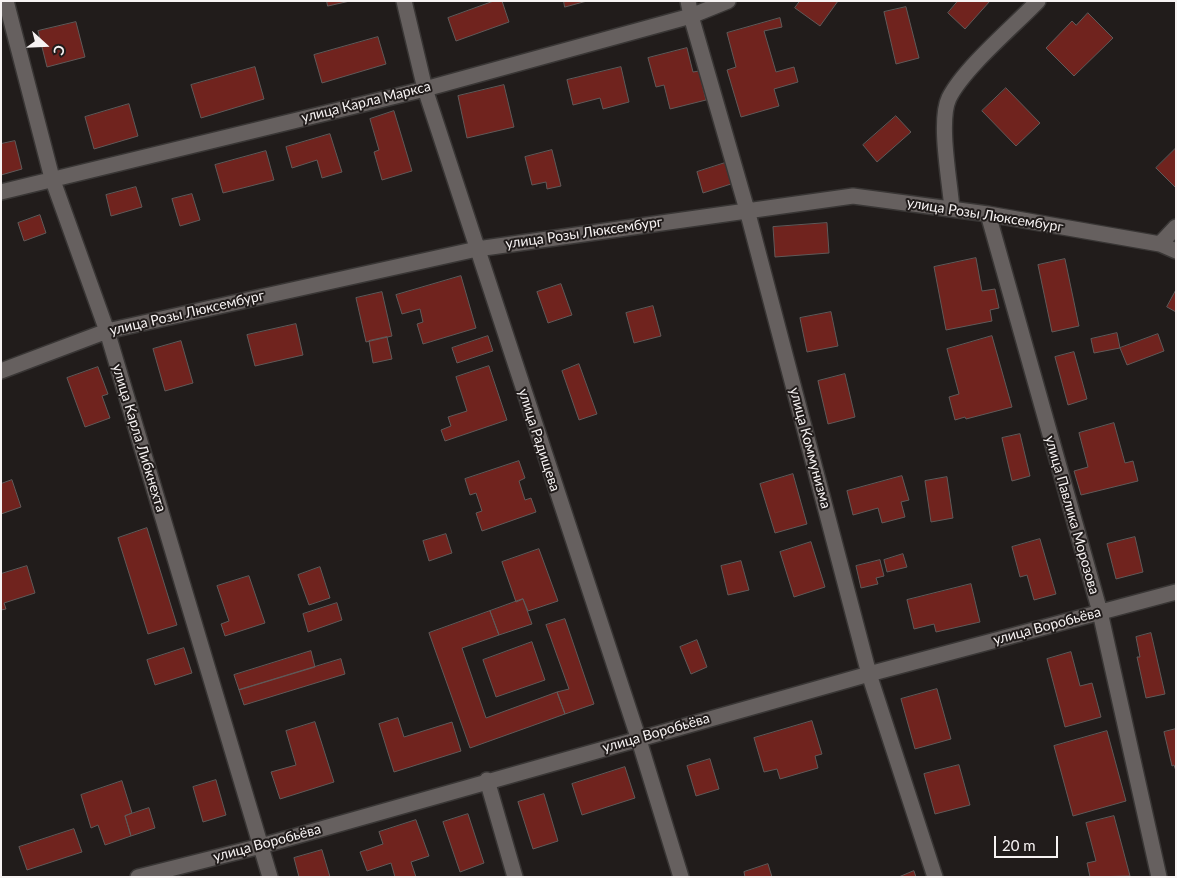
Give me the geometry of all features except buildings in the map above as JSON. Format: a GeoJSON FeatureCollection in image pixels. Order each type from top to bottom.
{"type":"FeatureCollection","features":[{"type":"Feature","properties":{"kind":"street","name":"улица Карла Либкнехта"},"geometry":{"type":"LineString","coordinates":[[6,1],[52,178],[107,331],[270,877]]}},
{"type":"Feature","properties":{"kind":"street","name":"улица Радищева"},"geometry":{"type":"LineString","coordinates":[[404,1],[425,88],[638,737],[681,877]]}},
{"type":"Feature","properties":{"kind":"street","name":"улица Коммунизма"},"geometry":{"type":"LineString","coordinates":[[688,1],[747,210],[869,674],[935,877]]}},
{"type":"Feature","properties":{"kind":"street","name":"улица Карла Маркса"},"geometry":{"type":"LineString","coordinates":[[1,192],[425,88],[691,16],[728,1]]}},
{"type":"Feature","properties":{"kind":"street"},"geometry":{"type":"LineString","coordinates":[[952,209],[944,123],[949,98],[973,66],[1038,1]]}},
{"type":"Feature","properties":{"kind":"street","name":"улица Розы Люксембург"},"geometry":{"type":"LineString","coordinates":[[1,371],[107,331],[477,249],[853,196],[988,214],[1160,244],[1176,251]]}},
{"type":"Feature","properties":{"kind":"street","name":"улица Павлика Морозова"},"geometry":{"type":"LineString","coordinates":[[988,214],[1100,612],[1159,877]]}},
{"type":"Feature","properties":{"kind":"street"},"geometry":{"type":"LineString","coordinates":[[1160,244],[1176,227]]}},
{"type":"Feature","properties":{"kind":"street","name":"улица Воробьёва"},"geometry":{"type":"LineString","coordinates":[[138,877],[260,846],[638,737],[1176,592]]}},
{"type":"Feature","properties":{"kind":"street"},"geometry":{"type":"LineString","coordinates":[[487,780],[516,877]]}}]}
